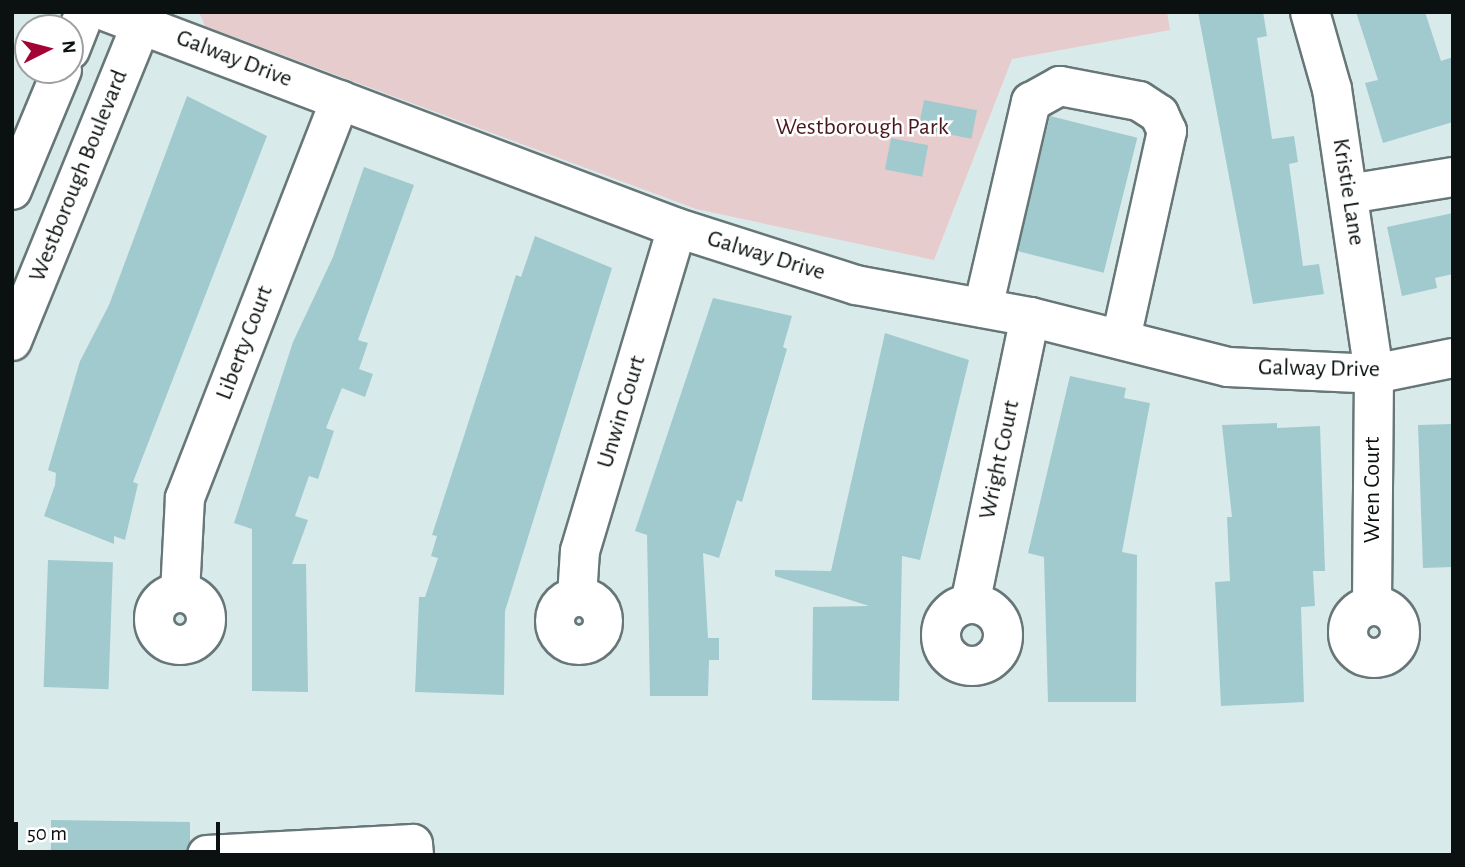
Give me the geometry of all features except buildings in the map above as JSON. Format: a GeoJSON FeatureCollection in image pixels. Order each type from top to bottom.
{"type":"FeatureCollection","features":[{"type":"Feature","properties":{"kind":"street","name":"Kristie Lane"},"geometry":{"type":"LineString","coordinates":[[1310,12],[1332,89],[1374,374]]}},
{"type":"Feature","properties":{"kind":"street","name":"Galway Drive"},"geometry":{"type":"LineString","coordinates":[[131,17],[677,228],[856,285],[1030,317],[1228,367],[1374,374],[1453,358]]}},
{"type":"Feature","properties":{"kind":"street","name":"Westborough Boulevard"},"geometry":{"type":"LineString","coordinates":[[12,341],[131,17]]}},
{"type":"Feature","properties":{"kind":"street"},"geometry":{"type":"LineString","coordinates":[[12,190],[56,84]]}},
{"type":"Feature","properties":{"kind":"street"},"geometry":{"type":"LineString","coordinates":[[983,308],[1031,102],[1060,86],[1139,101],[1159,114],[1167,131],[1121,339]]}},
{"type":"Feature","properties":{"kind":"street","name":"Liberty Court"},"geometry":{"type":"LineString","coordinates":[[180,593],[185,498],[340,100]]}},
{"type":"Feature","properties":{"kind":"street"},"geometry":{"type":"LineString","coordinates":[[1349,194],[1453,177]]}},
{"type":"Feature","properties":{"kind":"street","name":"Unwin Court"},"geometry":{"type":"LineString","coordinates":[[577,597],[580,551],[677,228]]}},
{"type":"Feature","properties":{"kind":"street","name":"Wright Court"},"geometry":{"type":"LineString","coordinates":[[970,604],[1030,317]]}},
{"type":"Feature","properties":{"kind":"street","name":"Wren Court"},"geometry":{"type":"LineString","coordinates":[[1372,606],[1374,374]]}},
{"type":"Feature","properties":{"kind":"street"},"geometry":{"type":"LineString","coordinates":[[207,855],[369,850],[413,845],[414,855]]}},
{"type":"Feature","properties":{"kind":"green space","name":"Westborough Park"},"geometry":{"type":"Polygon","coordinates":[[[199,12],[1167,12],[1170,30],[1012,59],[934,260],[696,209],[205,26],[199,12]]]}}]}
